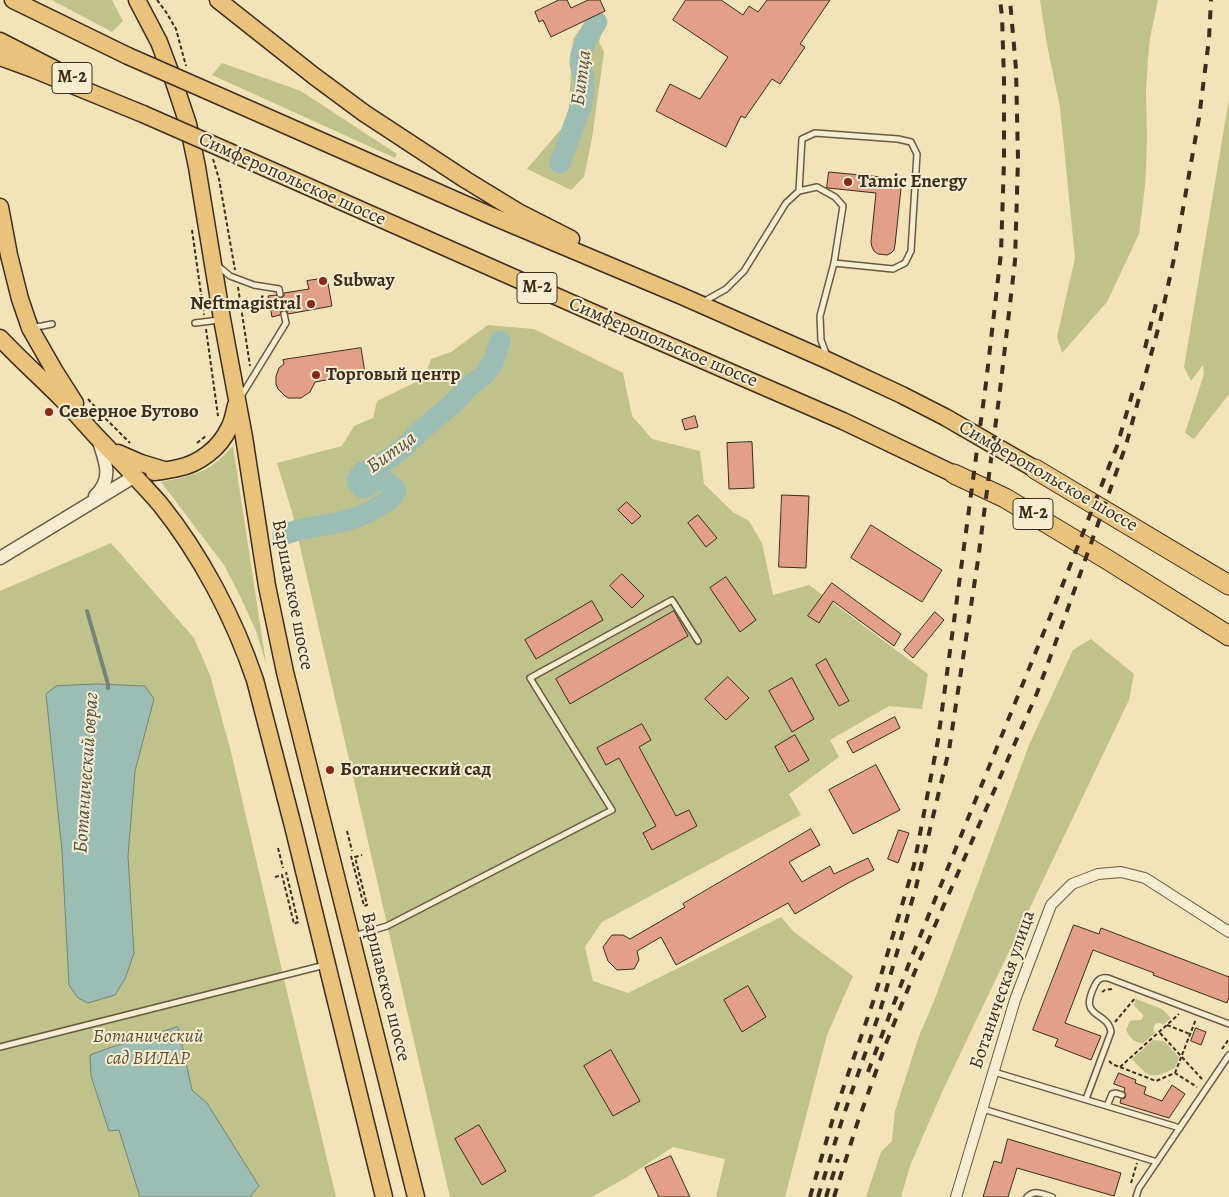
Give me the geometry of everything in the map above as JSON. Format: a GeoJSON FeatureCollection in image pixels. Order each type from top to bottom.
{"type":"FeatureCollection","features":[{"type":"Feature","properties":{"kind":"highway","name":"Симферопольское шоссе"},"geometry":{"type":"LineString","coordinates":[[1035,469],[1229,585]]}},
{"type":"Feature","properties":{"kind":"highway","name":"Симферопольское шоссе"},"geometry":{"type":"LineString","coordinates":[[954,474],[1005,498],[1229,636]]}},
{"type":"Feature","properties":{"kind":"main road","name":"Симферопольское шоссе"},"geometry":{"type":"LineString","coordinates":[[13,0],[128,56],[217,96],[829,361],[945,417],[1035,469]]}},
{"type":"Feature","properties":{"kind":"main road","name":"Варшавское шоссе"},"geometry":{"type":"LineString","coordinates":[[137,0],[159,42],[188,124],[245,444],[267,586],[285,672],[416,1197]]}},
{"type":"Feature","properties":{"kind":"main road"},"geometry":{"type":"LineString","coordinates":[[218,0],[364,113],[466,180],[520,213],[684,297]]}},
{"type":"Feature","properties":{"kind":"main road","name":"Симферопольское шоссе"},"geometry":{"type":"LineString","coordinates":[[0,41],[143,114],[843,421],[954,474]]}},
{"type":"Feature","properties":{"kind":"main road"},"geometry":{"type":"LineString","coordinates":[[0,57],[143,114]]}},
{"type":"Feature","properties":{"kind":"main road"},"geometry":{"type":"LineString","coordinates":[[0,207],[20,299],[30,328],[54,370],[98,438],[125,457],[141,464],[164,470]]}},
{"type":"Feature","properties":{"kind":"main road"},"geometry":{"type":"LineString","coordinates":[[0,338],[62,399],[135,476],[171,519],[198,558],[224,605],[255,680],[293,826],[384,1197]]}},
{"type":"Feature","properties":{"kind":"main road"},"geometry":{"type":"LineString","coordinates":[[135,476],[190,465],[201,459],[224,438],[230,428],[237,402]]}},
{"type":"Feature","properties":{"kind":"street"},"geometry":{"type":"LineString","coordinates":[[82,508],[102,489],[106,481],[106,462],[98,438]]}},
{"type":"Feature","properties":{"kind":"street"},"geometry":{"type":"LineString","coordinates":[[0,558],[135,476]]}},
{"type":"Feature","properties":{"kind":"street","name":"Ботаническая улица"},"geometry":{"type":"LineString","coordinates":[[956,1197],[1015,1000],[1051,905],[1072,884],[1098,874],[1121,872],[1145,878],[1229,932]]}},
{"type":"Feature","properties":{"kind":"lane"},"geometry":{"type":"LineString","coordinates":[[798,191],[802,139],[815,133],[898,138],[911,142],[917,154],[911,251],[905,263],[893,269],[834,263]]}},
{"type":"Feature","properties":{"kind":"lane"},"geometry":{"type":"LineString","coordinates":[[700,304],[726,289],[744,271],[786,203],[798,191],[817,187],[835,197],[843,206],[834,263],[820,316],[821,340],[829,361]]}},
{"type":"Feature","properties":{"kind":"lane"},"geometry":{"type":"LineString","coordinates":[[212,261],[230,276],[254,285],[279,289],[280,294]]}},
{"type":"Feature","properties":{"kind":"lane"},"geometry":{"type":"LineString","coordinates":[[237,402],[286,323],[284,314]]}},
{"type":"Feature","properties":{"kind":"lane"},"geometry":{"type":"LineString","coordinates":[[195,323],[222,319]]}},
{"type":"Feature","properties":{"kind":"lane"},"geometry":{"type":"LineString","coordinates":[[30,328],[52,324]]}},
{"type":"Feature","properties":{"kind":"lane"},"geometry":{"type":"LineString","coordinates":[[352,937],[387,926],[612,810],[530,678],[672,600],[698,641]]}},
{"type":"Feature","properties":{"kind":"lane"},"geometry":{"type":"LineString","coordinates":[[0,1047],[326,964]]}},
{"type":"Feature","properties":{"kind":"lane"},"geometry":{"type":"LineString","coordinates":[[1086,1099],[1112,1032],[1111,1028],[1093,1011],[1089,1004],[1095,983],[1099,979],[1103,977],[1108,978],[1229,1024]]}},
{"type":"Feature","properties":{"kind":"lane"},"geometry":{"type":"LineString","coordinates":[[1136,1197],[1139,1188],[1229,1055]]}},
{"type":"Feature","properties":{"kind":"lane"},"geometry":{"type":"LineString","coordinates":[[993,1071],[1180,1128]]}},
{"type":"Feature","properties":{"kind":"lane"},"geometry":{"type":"LineString","coordinates":[[1107,1106],[1112,1094],[1116,1093],[1122,1096]]}},
{"type":"Feature","properties":{"kind":"lane"},"geometry":{"type":"LineString","coordinates":[[982,1109],[1157,1162]]}},
{"type":"Feature","properties":{"kind":"lane"},"geometry":{"type":"LineString","coordinates":[[1027,1197],[1033,1193],[1052,1197]]}},
{"type":"Feature","properties":{"kind":"path"},"geometry":{"type":"LineString","coordinates":[[191,226],[218,413],[217,420]]}},
{"type":"Feature","properties":{"kind":"path"},"geometry":{"type":"LineString","coordinates":[[84,394],[131,444]]}},
{"type":"Feature","properties":{"kind":"path"},"geometry":{"type":"LineString","coordinates":[[192,447],[210,430]]}},
{"type":"Feature","properties":{"kind":"path"},"geometry":{"type":"LineString","coordinates":[[347,831],[352,851]]}},
{"type":"Feature","properties":{"kind":"path"},"geometry":{"type":"LineString","coordinates":[[278,848],[283,868]]}},
{"type":"Feature","properties":{"kind":"path"},"geometry":{"type":"LineString","coordinates":[[351,856],[364,906],[367,905],[355,857],[362,855]]}},
{"type":"Feature","properties":{"kind":"path"},"geometry":{"type":"LineString","coordinates":[[275,877],[282,875],[294,924],[298,922],[286,872]]}},
{"type":"Feature","properties":{"kind":"path"},"geometry":{"type":"LineString","coordinates":[[1100,994],[1105,990],[1113,988]]}},
{"type":"Feature","properties":{"kind":"path"},"geometry":{"type":"LineString","coordinates":[[1114,1023],[1138,995]]}},
{"type":"Feature","properties":{"kind":"path"},"geometry":{"type":"LineString","coordinates":[[1120,1067],[1186,1008]]}},
{"type":"Feature","properties":{"kind":"path"},"geometry":{"type":"LineString","coordinates":[[1108,1059],[1112,1064],[1156,1081],[1162,1080],[1175,1073],[1199,1012]]}},
{"type":"Feature","properties":{"kind":"path"},"geometry":{"type":"LineString","coordinates":[[1110,1019],[1116,1026]]}},
{"type":"Feature","properties":{"kind":"path"},"geometry":{"type":"LineString","coordinates":[[1166,1025],[1190,1034]]}},
{"type":"Feature","properties":{"kind":"path"},"geometry":{"type":"LineString","coordinates":[[1159,1032],[1202,1079]]}},
{"type":"Feature","properties":{"kind":"path"},"geometry":{"type":"LineString","coordinates":[[1175,1073],[1197,1086]]}},
{"type":"Feature","properties":{"kind":"path"},"geometry":{"type":"LineString","coordinates":[[1130,1189],[1139,1156]]}},
{"type":"Feature","properties":{"kind":"green space"},"geometry":{"type":"Polygon","coordinates":[[[52,0],[112,0],[123,21],[112,32],[52,0]]]}},
{"type":"Feature","properties":{"kind":"green space"},"geometry":{"type":"Polygon","coordinates":[[[1040,0],[1158,0],[1148,58],[1146,169],[1139,234],[1107,302],[1062,353],[1057,337],[1075,258],[1060,107],[1040,0]]]}},
{"type":"Feature","properties":{"kind":"green space"},"geometry":{"type":"Polygon","coordinates":[[[604,24],[599,42],[604,52],[592,138],[584,177],[571,190],[527,169],[568,121],[573,39],[580,29],[604,24]]]}},
{"type":"Feature","properties":{"kind":"green space"},"geometry":{"type":"Polygon","coordinates":[[[222,63],[301,91],[397,154],[395,158],[212,75],[222,63]]]}},
{"type":"Feature","properties":{"kind":"green space"},"geometry":{"type":"Polygon","coordinates":[[[1229,99],[1229,394],[1194,439],[1185,433],[1204,374],[1203,365],[1191,381],[1184,367],[1229,99]]]}},
{"type":"Feature","properties":{"kind":"green space"},"geometry":{"type":"Polygon","coordinates":[[[488,325],[534,329],[623,373],[632,416],[652,439],[700,451],[704,484],[733,512],[749,521],[762,543],[773,595],[809,585],[928,674],[922,709],[889,706],[830,740],[839,757],[789,794],[801,815],[602,922],[585,947],[593,981],[628,993],[781,917],[794,932],[853,976],[827,1035],[785,1197],[716,1197],[725,1159],[673,1147],[629,1176],[592,1197],[450,1197],[292,512],[277,463],[342,446],[354,426],[373,418],[377,401],[424,378],[431,359],[451,352],[488,325]]]}},
{"type":"Feature","properties":{"kind":"green space"},"geometry":{"type":"Polygon","coordinates":[[[233,446],[266,663],[256,631],[224,565],[161,482],[206,469],[233,446]]]}},
{"type":"Feature","properties":{"kind":"green space","name":"Ботанический сад ВИЛАР"},"geometry":{"type":"Polygon","coordinates":[[[111,543],[194,638],[210,675],[231,752],[336,1197],[0,1197],[0,591],[111,543]]]}},
{"type":"Feature","properties":{"kind":"green space"},"geometry":{"type":"Polygon","coordinates":[[[1091,639],[1134,674],[1129,700],[943,1090],[910,1166],[901,1197],[866,1197],[881,1152],[892,1141],[895,1111],[919,1036],[934,1001],[1029,745],[1073,650],[1091,639]]]}},
{"type":"Feature","properties":{"kind":"green space"},"geometry":{"type":"Polygon","coordinates":[[[1136,999],[1162,1009],[1171,1018],[1164,1024],[1155,1024],[1153,1030],[1155,1033],[1143,1043],[1133,1040],[1126,1030],[1130,1021],[1143,1018],[1143,1015],[1134,1005],[1136,999]]]}},
{"type":"Feature","properties":{"kind":"green space"},"geometry":{"type":"Polygon","coordinates":[[[1153,1040],[1164,1041],[1179,1057],[1175,1068],[1161,1074],[1151,1075],[1132,1059],[1153,1040]]]}},
{"type":"Feature","properties":{"kind":"water"},"geometry":{"type":"Polygon","coordinates":[[[97,684],[145,686],[154,699],[135,771],[128,856],[134,953],[125,979],[115,995],[88,1003],[78,998],[69,985],[62,851],[46,694],[56,686],[97,684]]]}},
{"type":"Feature","properties":{"kind":"water"},"geometry":{"type":"Polygon","coordinates":[[[178,1027],[192,1090],[207,1103],[259,1186],[251,1197],[140,1197],[119,1130],[109,1131],[91,1076],[90,1055],[178,1027]]]}},
{"type":"Feature","properties":{"kind":"building"},"geometry":{"type":"Polygon","coordinates":[[[559,0],[567,0],[571,8],[588,0],[600,0],[605,11],[551,37],[543,20],[539,22],[535,12],[559,0]]]}},
{"type":"Feature","properties":{"kind":"building"},"geometry":{"type":"Polygon","coordinates":[[[686,0],[721,0],[743,15],[749,6],[758,12],[767,0],[830,0],[800,44],[805,47],[780,84],[772,79],[745,118],[741,116],[726,147],[656,111],[670,84],[700,99],[728,57],[673,20],[686,0]]]}},
{"type":"Feature","properties":{"kind":"building"},"geometry":{"type":"Polygon","coordinates":[[[829,172],[902,179],[895,245],[891,253],[887,255],[878,254],[872,247],[876,193],[827,188],[829,172]]]}},
{"type":"Feature","properties":{"kind":"building"},"geometry":{"type":"Polygon","coordinates":[[[327,278],[332,306],[288,314],[284,310],[281,311],[280,315],[272,317],[268,296],[276,295],[278,298],[281,298],[284,296],[284,293],[309,289],[307,281],[327,278]]]}},
{"type":"Feature","properties":{"kind":"building","name":"Торговый центр"},"geometry":{"type":"Polygon","coordinates":[[[361,348],[365,373],[315,382],[310,392],[301,398],[288,398],[278,389],[276,376],[279,368],[284,364],[283,360],[361,348]]]}},
{"type":"Feature","properties":{"kind":"building"},"geometry":{"type":"Polygon","coordinates":[[[695,416],[698,427],[685,430],[682,420],[695,416]]]}},
{"type":"Feature","properties":{"kind":"building"},"geometry":{"type":"Polygon","coordinates":[[[752,442],[754,488],[729,489],[727,443],[752,442]]]}},
{"type":"Feature","properties":{"kind":"building"},"geometry":{"type":"Polygon","coordinates":[[[782,495],[809,496],[806,568],[779,567],[782,495]]]}},
{"type":"Feature","properties":{"kind":"building"},"geometry":{"type":"Polygon","coordinates":[[[627,502],[641,516],[632,524],[618,510],[627,502]]]}},
{"type":"Feature","properties":{"kind":"building"},"geometry":{"type":"Polygon","coordinates":[[[698,515],[717,538],[706,547],[688,523],[698,515]]]}},
{"type":"Feature","properties":{"kind":"building"},"geometry":{"type":"Polygon","coordinates":[[[871,525],[942,570],[922,602],[851,558],[871,525]]]}},
{"type":"Feature","properties":{"kind":"building"},"geometry":{"type":"Polygon","coordinates":[[[622,574],[644,596],[632,608],[610,586],[622,574]]]}},
{"type":"Feature","properties":{"kind":"building"},"geometry":{"type":"Polygon","coordinates":[[[726,577],[756,620],[740,632],[710,588],[726,577]]]}},
{"type":"Feature","properties":{"kind":"building"},"geometry":{"type":"Polygon","coordinates":[[[832,583],[901,634],[894,646],[833,601],[819,623],[808,616],[832,583]]]}},
{"type":"Feature","properties":{"kind":"building"},"geometry":{"type":"Polygon","coordinates":[[[592,601],[603,620],[536,659],[525,640],[592,601]]]}},
{"type":"Feature","properties":{"kind":"building"},"geometry":{"type":"Polygon","coordinates":[[[674,611],[688,636],[570,704],[556,679],[674,611]]]}},
{"type":"Feature","properties":{"kind":"building"},"geometry":{"type":"Polygon","coordinates":[[[935,612],[944,620],[913,658],[904,650],[935,612]]]}},
{"type":"Feature","properties":{"kind":"building"},"geometry":{"type":"Polygon","coordinates":[[[826,659],[849,701],[839,706],[816,665],[826,659]]]}},
{"type":"Feature","properties":{"kind":"building"},"geometry":{"type":"Polygon","coordinates":[[[728,677],[749,698],[726,720],[705,699],[728,677]]]}},
{"type":"Feature","properties":{"kind":"building"},"geometry":{"type":"Polygon","coordinates":[[[792,678],[814,719],[792,732],[769,691],[792,678]]]}},
{"type":"Feature","properties":{"kind":"building"},"geometry":{"type":"Polygon","coordinates":[[[895,717],[900,728],[853,753],[847,742],[895,717]]]}},
{"type":"Feature","properties":{"kind":"building"},"geometry":{"type":"Polygon","coordinates":[[[642,724],[651,740],[639,747],[676,816],[689,810],[697,826],[652,850],[643,833],[656,826],[619,758],[606,765],[597,748],[642,724]]]}},
{"type":"Feature","properties":{"kind":"building"},"geometry":{"type":"Polygon","coordinates":[[[795,735],[809,760],[789,772],[775,747],[795,735]]]}},
{"type":"Feature","properties":{"kind":"building"},"geometry":{"type":"Polygon","coordinates":[[[876,765],[900,810],[853,834],[829,790],[876,765]]]}},
{"type":"Feature","properties":{"kind":"building"},"geometry":{"type":"Polygon","coordinates":[[[811,829],[820,845],[789,862],[802,882],[830,866],[834,874],[868,858],[874,870],[795,914],[788,903],[676,965],[661,937],[637,951],[639,960],[634,969],[617,970],[608,961],[603,947],[612,935],[623,935],[630,939],[685,907],[683,904],[811,829]]]}},
{"type":"Feature","properties":{"kind":"building"},"geometry":{"type":"Polygon","coordinates":[[[899,830],[909,833],[898,863],[888,859],[899,830]]]}},
{"type":"Feature","properties":{"kind":"building"},"geometry":{"type":"Polygon","coordinates":[[[1074,925],[1099,934],[1101,928],[1229,977],[1229,997],[1227,1003],[1093,950],[1065,1023],[1101,1036],[1091,1060],[1055,1046],[1058,1039],[1033,1030],[1074,925]]]}},
{"type":"Feature","properties":{"kind":"building"},"geometry":{"type":"Polygon","coordinates":[[[748,986],[766,1017],[742,1032],[724,1000],[748,986]]]}},
{"type":"Feature","properties":{"kind":"building"},"geometry":{"type":"Polygon","coordinates":[[[1196,1028],[1206,1032],[1201,1045],[1191,1041],[1196,1028]]]}},
{"type":"Feature","properties":{"kind":"building"},"geometry":{"type":"Polygon","coordinates":[[[611,1050],[640,1101],[613,1116],[584,1066],[611,1050]]]}},
{"type":"Feature","properties":{"kind":"building"},"geometry":{"type":"Polygon","coordinates":[[[1119,1073],[1136,1080],[1135,1083],[1146,1087],[1144,1094],[1162,1101],[1172,1085],[1185,1094],[1169,1118],[1120,1103],[1121,1099],[1125,1098],[1126,1095],[1125,1088],[1114,1084],[1119,1073]]]}},
{"type":"Feature","properties":{"kind":"building"},"geometry":{"type":"Polygon","coordinates":[[[479,1125],[506,1171],[482,1185],[455,1139],[479,1125]]]}},
{"type":"Feature","properties":{"kind":"building"},"geometry":{"type":"Polygon","coordinates":[[[1008,1139],[1121,1173],[1114,1196],[1017,1168],[1008,1197],[983,1197],[994,1161],[1001,1163],[1008,1139]]]}},
{"type":"Feature","properties":{"kind":"building"},"geometry":{"type":"Polygon","coordinates":[[[671,1156],[690,1197],[659,1197],[645,1168],[671,1156]]]}},
{"type":"Feature","properties":{"kind":"waterway","name":"Битца"},"geometry":{"type":"LineString","coordinates":[[560,163],[581,106],[584,78],[580,57],[597,22]]}},
{"type":"Feature","properties":{"kind":"waterway","name":"Битца"},"geometry":{"type":"LineString","coordinates":[[283,535],[355,518],[367,513],[390,498],[396,491],[393,486],[377,479],[363,488],[357,482],[358,478],[363,472],[376,467],[401,450],[457,400],[467,388],[483,376],[493,363],[500,341]]}},
{"type":"Feature","properties":{"kind":"waterway","name":"Ботанический овраг"},"geometry":{"type":"LineString","coordinates":[[87,611],[108,688]]}},
{"type":"Feature","properties":{"kind":"railway"},"geometry":{"type":"LineString","coordinates":[[810,1197],[834,1115],[873,1002],[914,865],[938,740],[986,383],[1001,253],[1004,80],[1000,0]]}},
{"type":"Feature","properties":{"kind":"railway"},"geometry":{"type":"LineString","coordinates":[[818,1197],[842,1120],[880,1011],[916,887],[949,750],[978,560],[1015,261],[1018,159],[1016,69],[1010,0]]}},
{"type":"Feature","properties":{"kind":"railway"},"geometry":{"type":"LineString","coordinates":[[834,1197],[857,1124],[887,1041],[918,964],[1037,693],[1126,445],[1160,322],[1175,254],[1199,118],[1209,39],[1211,0]]}},
{"type":"Feature","properties":{"kind":"railway"},"geometry":{"type":"LineString","coordinates":[[1145,348],[1157,300]]}},
{"type":"Feature","properties":{"kind":"railway"},"geometry":{"type":"LineString","coordinates":[[868,1072],[910,961],[1050,617],[1117,446],[1133,391]]}},
{"type":"Feature","properties":{"kind":"railway"},"geometry":{"type":"LineString","coordinates":[[826,1197],[838,1159]]}},
{"type":"Feature","properties":{"kind":"place","name":"Tamic Energy"},"geometry":{"type":"Point","coordinates":[848,182]}},
{"type":"Feature","properties":{"kind":"place","name":"Subway"},"geometry":{"type":"Point","coordinates":[323,281]}},
{"type":"Feature","properties":{"kind":"place","name":"Neftmagistral"},"geometry":{"type":"Point","coordinates":[311,304]}},
{"type":"Feature","properties":{"kind":"place","name":"Торговый центр"},"geometry":{"type":"Point","coordinates":[316,375]}},
{"type":"Feature","properties":{"kind":"place","name":"Северное Бутово"},"geometry":{"type":"Point","coordinates":[49,412]}},
{"type":"Feature","properties":{"kind":"place","name":"Ботанический сад"},"geometry":{"type":"Point","coordinates":[330,770]}}]}
